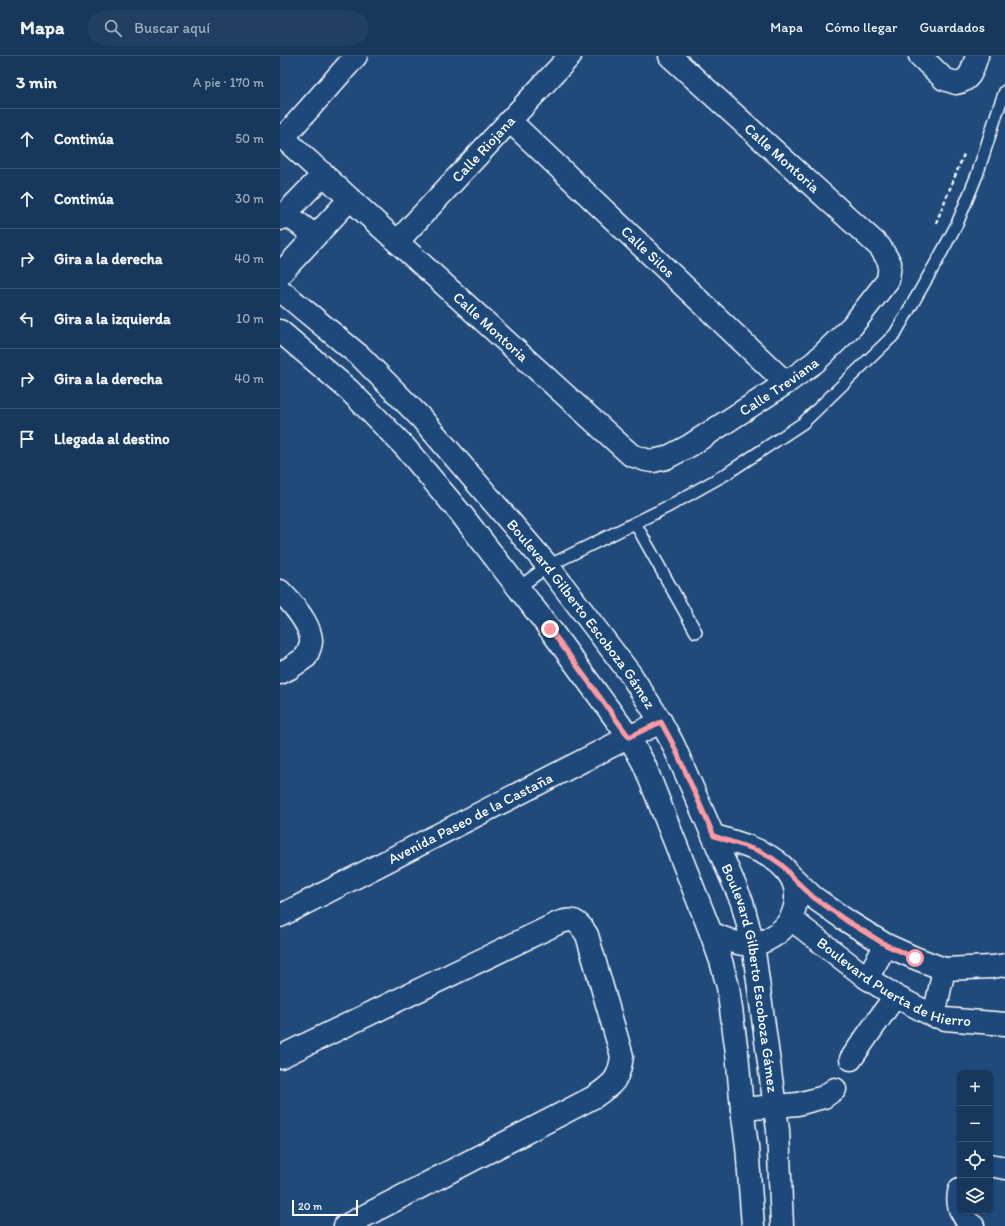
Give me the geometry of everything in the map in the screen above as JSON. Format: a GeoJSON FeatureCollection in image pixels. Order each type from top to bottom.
{"type":"FeatureCollection","features":[{"type":"Feature","properties":{"kind":"street"},"geometry":{"type":"LineString","coordinates":[[281,136],[356,56]]}},
{"type":"Feature","properties":{"kind":"street","name":"Calle Riojana"},"geometry":{"type":"LineString","coordinates":[[397,242],[570,56]]}},
{"type":"Feature","properties":{"kind":"street","name":"Calle Montoria"},"geometry":{"type":"LineString","coordinates":[[670,56],[880,247],[890,263]]}},
{"type":"Feature","properties":{"kind":"street"},"geometry":{"type":"LineString","coordinates":[[920,56],[944,79],[956,83],[965,80],[970,76],[977,56]]}},
{"type":"Feature","properties":{"kind":"street","name":"Calle Silos"},"geometry":{"type":"LineString","coordinates":[[510,121],[786,383]]}},
{"type":"Feature","properties":{"kind":"street","name":"Calle Montoria"},"geometry":{"type":"LineString","coordinates":[[281,136],[631,455]]}},
{"type":"Feature","properties":{"kind":"street"},"geometry":{"type":"LineString","coordinates":[[315,236],[283,216],[324,174]]}},
{"type":"Feature","properties":{"kind":"street"},"geometry":{"type":"LineString","coordinates":[[280,274],[350,199]]}},
{"type":"Feature","properties":{"kind":"street","name":"Calle Treviana"},"geometry":{"type":"LineString","coordinates":[[631,455],[653,461],[666,458],[689,446],[786,383],[815,362],[852,326],[888,280],[890,263]]}},
{"type":"Feature","properties":{"kind":"street","name":"Boulevard Gilberto Escoboza Gámez"},"geometry":{"type":"LineString","coordinates":[[280,290],[361,357],[422,419],[548,566],[631,675],[673,744],[742,902],[753,944],[760,987],[778,1130],[782,1226]]}},
{"type":"Feature","properties":{"kind":"street","name":"Boulevard Gilberto Escoboza Gámez"},"geometry":{"type":"LineString","coordinates":[[280,331],[349,390],[404,446],[462,515],[550,629],[629,737],[644,764],[711,933],[728,987],[747,1146],[753,1226]]}},
{"type":"Feature","properties":{"kind":"street"},"geometry":{"type":"LineString","coordinates":[[280,591],[303,619],[311,642],[306,657],[280,673]]}},
{"type":"Feature","properties":{"kind":"street","name":"Avenida Paseo de la Castaña"},"geometry":{"type":"LineString","coordinates":[[280,916],[661,722]]}},
{"type":"Feature","properties":{"kind":"street","name":"Boulevard Puerta de Hierro"},"geometry":{"type":"LineString","coordinates":[[714,836],[759,851],[772,858],[782,865],[813,897],[847,921],[886,945],[915,958],[944,969],[1005,965]]}},
{"type":"Feature","properties":{"kind":"street"},"geometry":{"type":"LineString","coordinates":[[711,933],[737,942],[753,944],[766,940],[780,932],[791,919],[796,904],[797,895],[792,877]]}},
{"type":"Feature","properties":{"kind":"street","name":"Boulevard Puerta de Hierro"},"geometry":{"type":"LineString","coordinates":[[791,919],[868,978],[895,996],[934,1016],[945,1019],[1005,1024]]}},
{"type":"Feature","properties":{"kind":"street"},"geometry":{"type":"LineString","coordinates":[[280,1057],[566,920],[575,921],[588,935],[622,1056],[616,1078],[610,1086],[594,1097],[345,1226]]}},
{"type":"Feature","properties":{"kind":"street"},"geometry":{"type":"LineString","coordinates":[[868,978],[886,945]]}},
{"type":"Feature","properties":{"kind":"street"},"geometry":{"type":"LineString","coordinates":[[934,1016],[944,969]]}},
{"type":"Feature","properties":{"kind":"street"},"geometry":{"type":"LineString","coordinates":[[851,1059],[895,996]]}},
{"type":"Feature","properties":{"kind":"street"},"geometry":{"type":"LineString","coordinates":[[742,1109],[798,1104],[824,1097],[835,1090]]}},
{"type":"Feature","properties":{"kind":"street"},"geometry":{"type":"LineString","coordinates":[[993,1166],[1005,1168]]}},
{"type":"Feature","properties":{"kind":"street"},"geometry":{"type":"LineString","coordinates":[[962,1214],[968,1223],[973,1226]]}},
{"type":"Feature","properties":{"kind":"lane"},"geometry":{"type":"LineString","coordinates":[[518,588],[548,566],[669,506],[726,474],[803,423],[895,334],[957,224],[977,175],[1005,91]]}},
{"type":"Feature","properties":{"kind":"lane"},"geometry":{"type":"LineString","coordinates":[[635,523],[696,632]]}},
{"type":"Feature","properties":{"kind":"route"},"geometry":{"type":"LineString","coordinates":[[550,629],[629,737],[661,722],[673,744],[714,836],[759,851],[772,858],[782,865],[813,897],[847,921],[886,945],[915,958]]}}]}
